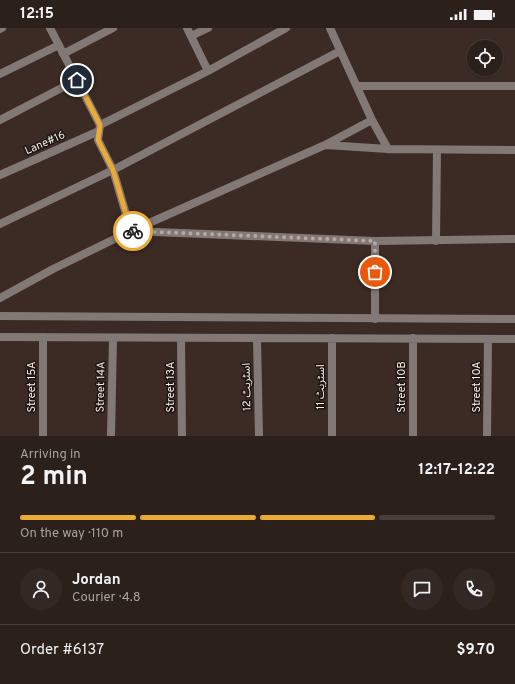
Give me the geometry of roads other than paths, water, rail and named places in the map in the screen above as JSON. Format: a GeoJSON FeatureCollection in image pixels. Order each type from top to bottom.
{"type":"FeatureCollection","features":[{"type":"Feature","properties":{"kind":"street"},"geometry":{"type":"LineString","coordinates":[[50,28],[100,128],[98,140],[113,170],[131,231]]}},
{"type":"Feature","properties":{"kind":"street"},"geometry":{"type":"LineString","coordinates":[[63,54],[113,28]]}},
{"type":"Feature","properties":{"kind":"street"},"geometry":{"type":"LineString","coordinates":[[187,28],[208,70]]}},
{"type":"Feature","properties":{"kind":"street"},"geometry":{"type":"LineString","coordinates":[[191,36],[208,28]]}},
{"type":"Feature","properties":{"kind":"street","name":"Lane#16"},"geometry":{"type":"LineString","coordinates":[[0,175],[100,128],[286,28]]}},
{"type":"Feature","properties":{"kind":"street"},"geometry":{"type":"LineString","coordinates":[[330,28],[372,120],[388,149]]}},
{"type":"Feature","properties":{"kind":"street"},"geometry":{"type":"LineString","coordinates":[[0,74],[59,45]]}},
{"type":"Feature","properties":{"kind":"street"},"geometry":{"type":"LineString","coordinates":[[0,224],[113,170],[340,51]]}},
{"type":"Feature","properties":{"kind":"street"},"geometry":{"type":"LineString","coordinates":[[0,120],[77,80]]}},
{"type":"Feature","properties":{"kind":"street"},"geometry":{"type":"LineString","coordinates":[[357,86],[515,86]]}},
{"type":"Feature","properties":{"kind":"street"},"geometry":{"type":"LineString","coordinates":[[0,298],[131,231],[325,145],[372,120]]}},
{"type":"Feature","properties":{"kind":"street"},"geometry":{"type":"LineString","coordinates":[[325,145],[388,149],[515,150]]}},
{"type":"Feature","properties":{"kind":"street"},"geometry":{"type":"LineString","coordinates":[[436,240],[437,150]]}},
{"type":"Feature","properties":{"kind":"street"},"geometry":{"type":"LineString","coordinates":[[131,231],[375,241],[515,239]]}},
{"type":"Feature","properties":{"kind":"street"},"geometry":{"type":"LineString","coordinates":[[375,241],[375,319]]}},
{"type":"Feature","properties":{"kind":"street"},"geometry":{"type":"LineString","coordinates":[[0,316],[515,319]]}},
{"type":"Feature","properties":{"kind":"street"},"geometry":{"type":"LineString","coordinates":[[0,337],[515,339]]}},
{"type":"Feature","properties":{"kind":"street","name":"Street 15A"},"geometry":{"type":"LineString","coordinates":[[43,338],[43,436]]}},
{"type":"Feature","properties":{"kind":"street","name":"Street 14A"},"geometry":{"type":"LineString","coordinates":[[111,436],[113,338]]}},
{"type":"Feature","properties":{"kind":"street","name":"Street 13A"},"geometry":{"type":"LineString","coordinates":[[181,338],[182,436]]}},
{"type":"Feature","properties":{"kind":"street","name":"اسٹریٹ 12"},"geometry":{"type":"LineString","coordinates":[[257,338],[259,436]]}},
{"type":"Feature","properties":{"kind":"street","name":"اسٹریٹ 11"},"geometry":{"type":"LineString","coordinates":[[332,338],[332,436]]}},
{"type":"Feature","properties":{"kind":"street","name":"Street 10B"},"geometry":{"type":"LineString","coordinates":[[413,338],[413,436]]}},
{"type":"Feature","properties":{"kind":"street","name":"Street 10A"},"geometry":{"type":"LineString","coordinates":[[487,436],[488,339]]}}]}
